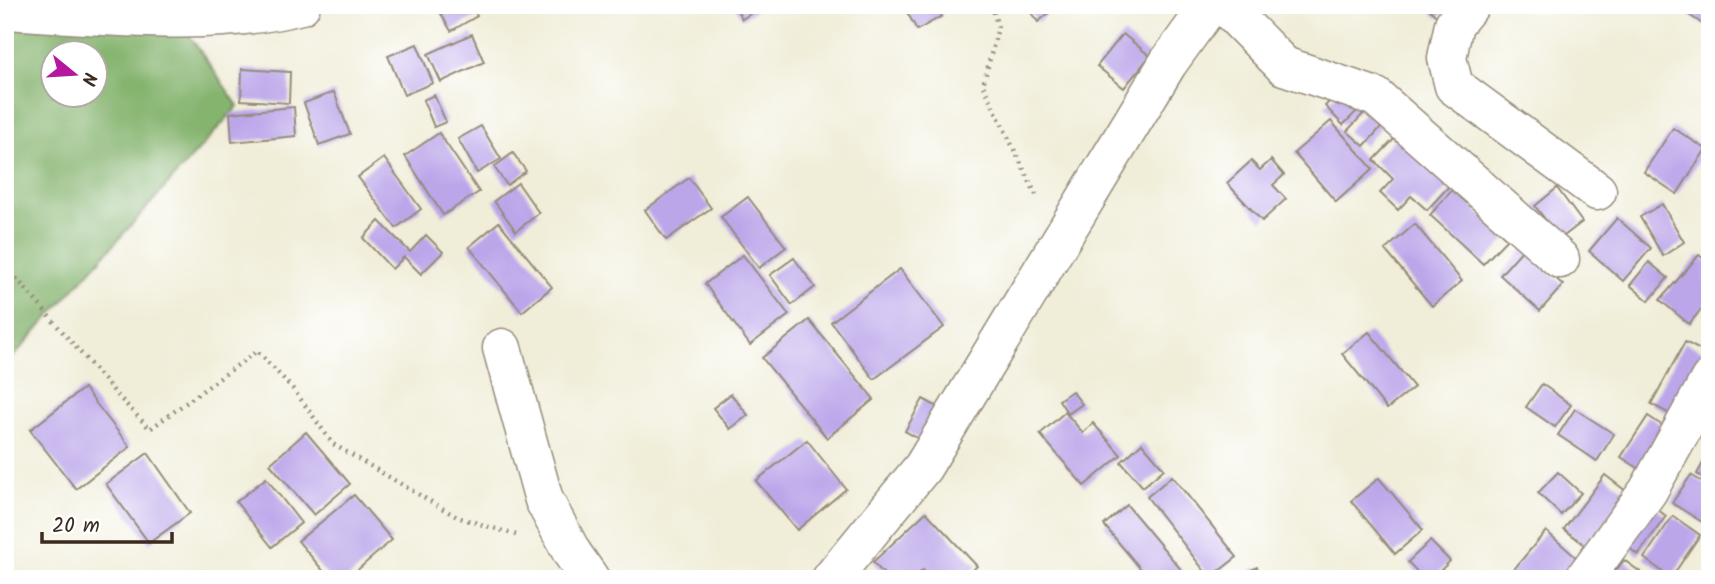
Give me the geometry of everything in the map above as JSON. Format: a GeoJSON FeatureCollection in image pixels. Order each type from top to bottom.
{"type":"FeatureCollection","features":[{"type":"Feature","properties":{"kind":"street"},"geometry":{"type":"LineString","coordinates":[[5,10],[178,19],[275,12],[301,5]]}},
{"type":"Feature","properties":{"kind":"street"},"geometry":{"type":"LineString","coordinates":[[831,579],[923,467],[1168,64],[1210,5]]}},
{"type":"Feature","properties":{"kind":"street"},"geometry":{"type":"LineString","coordinates":[[1224,5],[1284,66],[1376,97],[1560,258]]}},
{"type":"Feature","properties":{"kind":"street"},"geometry":{"type":"LineString","coordinates":[[1470,5],[1454,23],[1447,58],[1454,86],[1597,191]]}},
{"type":"Feature","properties":{"kind":"street"},"geometry":{"type":"LineString","coordinates":[[502,348],[544,500],[581,566]]}},
{"type":"Feature","properties":{"kind":"street"},"geometry":{"type":"LineString","coordinates":[[1584,579],[1648,491],[1710,379]]}},
{"type":"Feature","properties":{"kind":"path"},"geometry":{"type":"LineString","coordinates":[[992,5],[998,28],[983,85],[1059,243]]}},
{"type":"Feature","properties":{"kind":"path"},"geometry":{"type":"LineString","coordinates":[[5,288],[17,279],[117,395],[150,429],[257,351],[294,390],[333,444],[457,517],[581,566]]}},
{"type":"Feature","properties":{"kind":"green space"},"geometry":{"type":"Polygon","coordinates":[[[5,10],[178,19],[238,106],[5,366],[5,10]]]}},
{"type":"Feature","properties":{"kind":"building"},"geometry":{"type":"Polygon","coordinates":[[[436,5],[471,5],[477,16],[451,31],[436,5]]]}},
{"type":"Feature","properties":{"kind":"building"},"geometry":{"type":"Polygon","coordinates":[[[734,5],[764,5],[742,19],[734,5]]]}},
{"type":"Feature","properties":{"kind":"building"},"geometry":{"type":"Polygon","coordinates":[[[903,5],[936,5],[942,16],[917,30],[903,5]]]}},
{"type":"Feature","properties":{"kind":"building"},"geometry":{"type":"Polygon","coordinates":[[[1025,5],[1058,5],[1038,22],[1025,5]]]}},
{"type":"Feature","properties":{"kind":"building"},"geometry":{"type":"Polygon","coordinates":[[[1425,5],[1450,5],[1438,18],[1425,5]]]}},
{"type":"Feature","properties":{"kind":"building"},"geometry":{"type":"Polygon","coordinates":[[[1674,5],[1710,5],[1710,29],[1674,5]]]}},
{"type":"Feature","properties":{"kind":"building"},"geometry":{"type":"Polygon","coordinates":[[[472,34],[484,62],[441,82],[428,54],[472,34]]]}},
{"type":"Feature","properties":{"kind":"building"},"geometry":{"type":"Polygon","coordinates":[[[1123,34],[1150,56],[1124,88],[1097,66],[1123,34]]]}},
{"type":"Feature","properties":{"kind":"building"},"geometry":{"type":"Polygon","coordinates":[[[417,44],[433,83],[404,95],[388,56],[417,44]]]}},
{"type":"Feature","properties":{"kind":"building"},"geometry":{"type":"Polygon","coordinates":[[[242,69],[290,72],[289,103],[241,100],[242,69]]]}},
{"type":"Feature","properties":{"kind":"building"},"geometry":{"type":"Polygon","coordinates":[[[1342,89],[1361,107],[1343,125],[1325,106],[1342,89]]]}},
{"type":"Feature","properties":{"kind":"building"},"geometry":{"type":"Polygon","coordinates":[[[334,92],[350,134],[319,145],[304,103],[334,92]]]}},
{"type":"Feature","properties":{"kind":"building"},"geometry":{"type":"Polygon","coordinates":[[[434,95],[446,122],[434,127],[423,100],[434,95]]]}},
{"type":"Feature","properties":{"kind":"building"},"geometry":{"type":"Polygon","coordinates":[[[294,107],[296,136],[232,142],[230,113],[294,107]]]}},
{"type":"Feature","properties":{"kind":"building"},"geometry":{"type":"Polygon","coordinates":[[[1367,110],[1383,125],[1364,146],[1347,131],[1367,110]]]}},
{"type":"Feature","properties":{"kind":"building"},"geometry":{"type":"Polygon","coordinates":[[[1331,121],[1373,169],[1336,202],[1294,153],[1331,121]]]}},
{"type":"Feature","properties":{"kind":"building"},"geometry":{"type":"Polygon","coordinates":[[[481,126],[501,159],[477,173],[458,139],[481,126]]]}},
{"type":"Feature","properties":{"kind":"building"},"geometry":{"type":"Polygon","coordinates":[[[1673,128],[1706,149],[1677,194],[1644,172],[1673,128]]]}},
{"type":"Feature","properties":{"kind":"building"},"geometry":{"type":"Polygon","coordinates":[[[439,133],[479,192],[443,215],[405,156],[439,133]]]}},
{"type":"Feature","properties":{"kind":"building"},"geometry":{"type":"Polygon","coordinates":[[[1399,134],[1451,184],[1427,210],[1411,196],[1398,210],[1380,193],[1393,179],[1374,160],[1399,134]]]}},
{"type":"Feature","properties":{"kind":"building"},"geometry":{"type":"Polygon","coordinates":[[[513,153],[526,171],[507,185],[494,167],[513,153]]]}},
{"type":"Feature","properties":{"kind":"building"},"geometry":{"type":"Polygon","coordinates":[[[384,158],[421,209],[396,228],[358,177],[384,158]]]}},
{"type":"Feature","properties":{"kind":"building"},"geometry":{"type":"Polygon","coordinates":[[[1271,160],[1284,175],[1273,185],[1286,199],[1262,221],[1227,183],[1251,161],[1260,170],[1271,160]]]}},
{"type":"Feature","properties":{"kind":"building"},"geometry":{"type":"Polygon","coordinates":[[[689,178],[711,208],[666,240],[645,210],[689,178]]]}},
{"type":"Feature","properties":{"kind":"building"},"geometry":{"type":"Polygon","coordinates":[[[518,183],[539,213],[516,231],[494,201],[518,183]]]}},
{"type":"Feature","properties":{"kind":"building"},"geometry":{"type":"Polygon","coordinates":[[[1557,188],[1582,222],[1560,239],[1535,206],[1557,188]]]}},
{"type":"Feature","properties":{"kind":"building"},"geometry":{"type":"Polygon","coordinates":[[[1453,189],[1507,239],[1483,264],[1430,215],[1453,189]]]}},
{"type":"Feature","properties":{"kind":"building"},"geometry":{"type":"Polygon","coordinates":[[[748,197],[786,247],[759,268],[721,217],[748,197]]]}},
{"type":"Feature","properties":{"kind":"building"},"geometry":{"type":"Polygon","coordinates":[[[1662,204],[1684,242],[1663,256],[1640,217],[1662,204]]]}},
{"type":"Feature","properties":{"kind":"building"},"geometry":{"type":"Polygon","coordinates":[[[1617,218],[1651,248],[1623,281],[1589,251],[1617,218]]]}},
{"type":"Feature","properties":{"kind":"building"},"geometry":{"type":"Polygon","coordinates":[[[379,221],[410,252],[426,235],[443,252],[421,274],[404,257],[392,269],[363,238],[379,221]]]}},
{"type":"Feature","properties":{"kind":"building"},"geometry":{"type":"Polygon","coordinates":[[[499,222],[552,287],[522,312],[469,247],[499,222]]]}},
{"type":"Feature","properties":{"kind":"building"},"geometry":{"type":"Polygon","coordinates":[[[1415,224],[1462,281],[1432,306],[1385,250],[1415,224]]]}},
{"type":"Feature","properties":{"kind":"building"},"geometry":{"type":"Polygon","coordinates":[[[1524,248],[1563,285],[1540,311],[1500,275],[1524,248]]]}},
{"type":"Feature","properties":{"kind":"building"},"geometry":{"type":"Polygon","coordinates":[[[743,255],[789,315],[750,345],[705,284],[743,255]]]}},
{"type":"Feature","properties":{"kind":"building"},"geometry":{"type":"Polygon","coordinates":[[[1699,255],[1710,264],[1710,299],[1689,324],[1660,300],[1699,255]]]}},
{"type":"Feature","properties":{"kind":"building"},"geometry":{"type":"Polygon","coordinates":[[[794,258],[815,287],[792,305],[770,275],[794,258]]]}},
{"type":"Feature","properties":{"kind":"building"},"geometry":{"type":"Polygon","coordinates":[[[1649,262],[1668,278],[1649,301],[1630,285],[1649,262]]]}},
{"type":"Feature","properties":{"kind":"building"},"geometry":{"type":"Polygon","coordinates":[[[900,269],[944,327],[874,379],[831,322],[900,269]]]}},
{"type":"Feature","properties":{"kind":"building"},"geometry":{"type":"Polygon","coordinates":[[[809,320],[874,399],[827,438],[762,358],[809,320]]]}},
{"type":"Feature","properties":{"kind":"building"},"geometry":{"type":"Polygon","coordinates":[[[1369,332],[1414,387],[1387,409],[1342,354],[1369,332]]]}},
{"type":"Feature","properties":{"kind":"building"},"geometry":{"type":"Polygon","coordinates":[[[1685,342],[1710,355],[1710,370],[1683,421],[1651,404],[1685,342]]]}},
{"type":"Feature","properties":{"kind":"building"},"geometry":{"type":"Polygon","coordinates":[[[1542,384],[1571,405],[1555,427],[1526,407],[1542,384]]]}},
{"type":"Feature","properties":{"kind":"building"},"geometry":{"type":"Polygon","coordinates":[[[84,388],[130,447],[76,489],[30,430],[84,388]]]}},
{"type":"Feature","properties":{"kind":"building"},"geometry":{"type":"Polygon","coordinates":[[[1072,391],[1082,404],[1068,414],[1059,400],[1072,391]]]}},
{"type":"Feature","properties":{"kind":"building"},"geometry":{"type":"Polygon","coordinates":[[[731,394],[748,415],[730,429],[713,408],[731,394]]]}},
{"type":"Feature","properties":{"kind":"building"},"geometry":{"type":"Polygon","coordinates":[[[923,399],[945,411],[926,443],[905,431],[923,399]]]}},
{"type":"Feature","properties":{"kind":"building"},"geometry":{"type":"Polygon","coordinates":[[[1575,409],[1614,434],[1597,461],[1558,435],[1575,409]]]}},
{"type":"Feature","properties":{"kind":"building"},"geometry":{"type":"Polygon","coordinates":[[[1065,412],[1083,433],[1093,423],[1121,455],[1084,486],[1040,434],[1065,412]]]}},
{"type":"Feature","properties":{"kind":"building"},"geometry":{"type":"Polygon","coordinates":[[[1648,416],[1672,432],[1646,473],[1621,457],[1648,416]]]}},
{"type":"Feature","properties":{"kind":"building"},"geometry":{"type":"Polygon","coordinates":[[[306,432],[350,484],[314,515],[270,464],[306,432]]]}},
{"type":"Feature","properties":{"kind":"building"},"geometry":{"type":"Polygon","coordinates":[[[807,440],[846,489],[797,530],[756,481],[807,440]]]}},
{"type":"Feature","properties":{"kind":"building"},"geometry":{"type":"Polygon","coordinates":[[[1142,443],[1164,469],[1143,487],[1121,462],[1142,443]]]}},
{"type":"Feature","properties":{"kind":"building"},"geometry":{"type":"Polygon","coordinates":[[[1710,450],[1710,481],[1697,474],[1710,450]]]}},
{"type":"Feature","properties":{"kind":"building"},"geometry":{"type":"Polygon","coordinates":[[[148,453],[190,513],[149,543],[106,484],[148,453]]]}},
{"type":"Feature","properties":{"kind":"building"},"geometry":{"type":"Polygon","coordinates":[[[1558,472],[1581,493],[1561,515],[1538,493],[1558,472]]]}},
{"type":"Feature","properties":{"kind":"building"},"geometry":{"type":"Polygon","coordinates":[[[1605,475],[1635,498],[1594,552],[1564,529],[1605,475]]]}},
{"type":"Feature","properties":{"kind":"building"},"geometry":{"type":"Polygon","coordinates":[[[1691,475],[1710,487],[1710,527],[1672,503],[1691,475]]]}},
{"type":"Feature","properties":{"kind":"building"},"geometry":{"type":"Polygon","coordinates":[[[1172,476],[1237,557],[1210,578],[1147,497],[1172,476]]]}},
{"type":"Feature","properties":{"kind":"building"},"geometry":{"type":"Polygon","coordinates":[[[266,478],[301,523],[272,547],[236,502],[266,478]]]}},
{"type":"Feature","properties":{"kind":"building"},"geometry":{"type":"Polygon","coordinates":[[[1379,478],[1423,530],[1395,554],[1351,501],[1379,478]]]}},
{"type":"Feature","properties":{"kind":"building"},"geometry":{"type":"Polygon","coordinates":[[[354,495],[392,540],[347,579],[330,579],[298,541],[354,495]]]}},
{"type":"Feature","properties":{"kind":"building"},"geometry":{"type":"Polygon","coordinates":[[[1649,503],[1666,516],[1638,555],[1621,541],[1649,503]]]}},
{"type":"Feature","properties":{"kind":"building"},"geometry":{"type":"Polygon","coordinates":[[[1127,505],[1189,579],[1149,579],[1104,525],[1127,505]]]}},
{"type":"Feature","properties":{"kind":"building"},"geometry":{"type":"Polygon","coordinates":[[[926,512],[977,566],[964,579],[930,579],[923,570],[913,579],[888,579],[873,562],[926,512]]]}},
{"type":"Feature","properties":{"kind":"building"},"geometry":{"type":"Polygon","coordinates":[[[1673,516],[1700,535],[1671,578],[1644,558],[1673,516]]]}},
{"type":"Feature","properties":{"kind":"building"},"geometry":{"type":"Polygon","coordinates":[[[1546,531],[1578,559],[1560,579],[1513,579],[1509,575],[1546,531]]]}},
{"type":"Feature","properties":{"kind":"building"},"geometry":{"type":"Polygon","coordinates":[[[1430,541],[1450,561],[1432,579],[1424,579],[1408,562],[1430,541]]]}},
{"type":"Feature","properties":{"kind":"building"},"geometry":{"type":"Polygon","coordinates":[[[1624,560],[1650,579],[1610,579],[1624,560]]]}},
{"type":"Feature","properties":{"kind":"building"},"geometry":{"type":"Polygon","coordinates":[[[1257,567],[1262,579],[1233,579],[1257,567]]]}}]}
